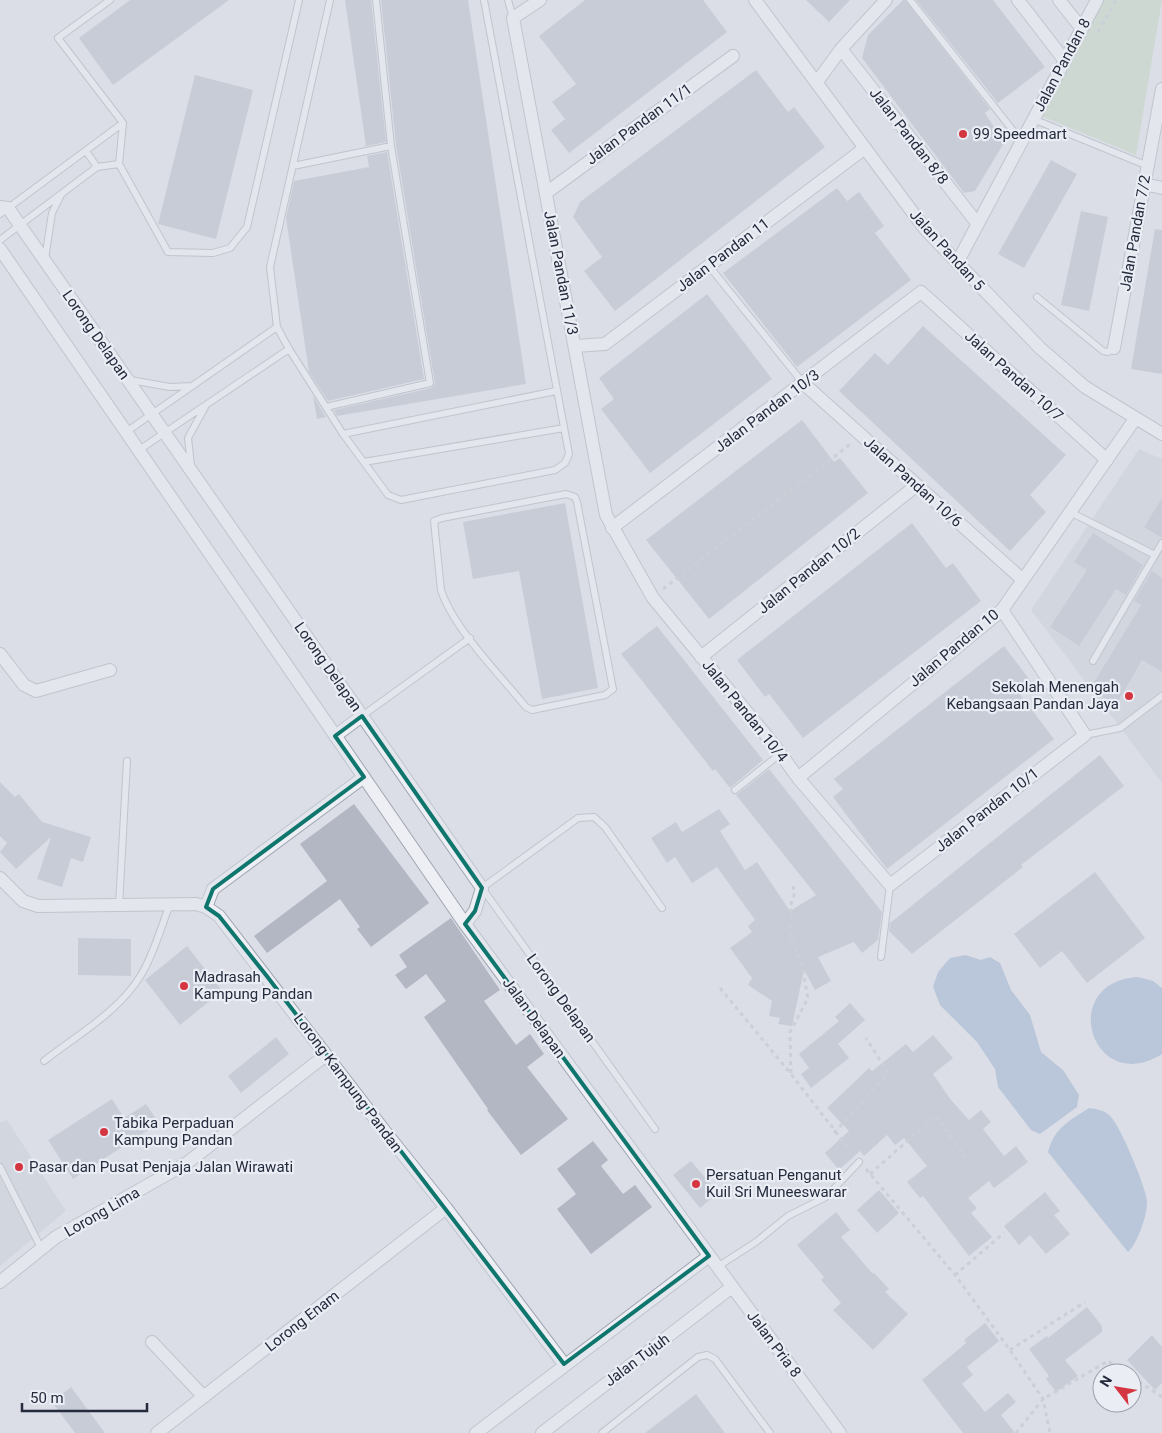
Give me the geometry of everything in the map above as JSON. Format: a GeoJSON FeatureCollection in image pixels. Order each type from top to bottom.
{"type":"FeatureCollection","features":[{"type":"Feature","properties":{"kind":"street"},"geometry":{"type":"LineString","coordinates":[[512,18],[540,0]]}},
{"type":"Feature","properties":{"kind":"street","name":"Jalan Pandan 5"},"geometry":{"type":"LineString","coordinates":[[755,0],[925,229],[1040,348],[1085,387],[1162,434]]}},
{"type":"Feature","properties":{"kind":"street"},"geometry":{"type":"LineString","coordinates":[[817,82],[841,49],[886,0]]}},
{"type":"Feature","properties":{"kind":"street"},"geometry":{"type":"LineString","coordinates":[[1018,0],[1065,60]]}},
{"type":"Feature","properties":{"kind":"street"},"geometry":{"type":"LineString","coordinates":[[1059,0],[1082,29]]}},
{"type":"Feature","properties":{"kind":"street","name":"Jalan Pandan 8"},"geometry":{"type":"LineString","coordinates":[[957,263],[1097,0]]}},
{"type":"Feature","properties":{"kind":"street","name":"Jalan Pandan 11/3"},"geometry":{"type":"LineString","coordinates":[[512,18],[606,515],[612,528]]}},
{"type":"Feature","properties":{"kind":"street","name":"Jalan Pandan 8/8"},"geometry":{"type":"LineString","coordinates":[[841,49],[977,223]]}},
{"type":"Feature","properties":{"kind":"street","name":"Jalan Pandan 11/1"},"geometry":{"type":"LineString","coordinates":[[546,193],[733,56]]}},
{"type":"Feature","properties":{"kind":"street","name":"Jalan Pandan 7/2"},"geometry":{"type":"LineString","coordinates":[[1114,348],[1162,89]]}},
{"type":"Feature","properties":{"kind":"street","name":"Jalan Pandan 11"},"geometry":{"type":"LineString","coordinates":[[574,346],[605,344],[865,148]]}},
{"type":"Feature","properties":{"kind":"street"},"geometry":{"type":"LineString","coordinates":[[1144,184],[1162,188]]}},
{"type":"Feature","properties":{"kind":"street","name":"Lorong Delapan"},"geometry":{"type":"LineString","coordinates":[[3,210],[20,226],[482,888]]}},
{"type":"Feature","properties":{"kind":"street","name":"Lorong Delapan"},"geometry":{"type":"LineString","coordinates":[[0,249],[364,777]]}},
{"type":"Feature","properties":{"kind":"street","name":"Jalan Pandan 10/3"},"geometry":{"type":"LineString","coordinates":[[612,528],[921,292]]}},
{"type":"Feature","properties":{"kind":"street","name":"Jalan Pandan 10/7"},"geometry":{"type":"LineString","coordinates":[[921,292],[1107,460]]}},
{"type":"Feature","properties":{"kind":"street","name":"Jalan Pandan 10/6"},"geometry":{"type":"LineString","coordinates":[[803,383],[1023,580]]}},
{"type":"Feature","properties":{"kind":"street","name":"Jalan Pandan 10"},"geometry":{"type":"LineString","coordinates":[[798,778],[1002,610],[1135,419]]}},
{"type":"Feature","properties":{"kind":"street","name":"Jalan Pandan 10/2"},"geometry":{"type":"LineString","coordinates":[[701,657],[917,485]]}},
{"type":"Feature","properties":{"kind":"street","name":"Jalan Pandan 10/4"},"geometry":{"type":"LineString","coordinates":[[612,528],[653,598],[798,778],[890,885]]}},
{"type":"Feature","properties":{"kind":"street"},"geometry":{"type":"LineString","coordinates":[[1002,610],[1085,735]]}},
{"type":"Feature","properties":{"kind":"street"},"geometry":{"type":"LineString","coordinates":[[0,654],[24,685],[36,691],[110,670]]}},
{"type":"Feature","properties":{"kind":"street"},"geometry":{"type":"LineString","coordinates":[[335,736],[362,716]]}},
{"type":"Feature","properties":{"kind":"street","name":"Jalan Pandan 10/1"},"geometry":{"type":"LineString","coordinates":[[890,885],[1085,735]]}},
{"type":"Feature","properties":{"kind":"street"},"geometry":{"type":"LineString","coordinates":[[0,878],[23,900],[38,906],[196,904],[206,907],[213,889],[364,777]]}},
{"type":"Feature","properties":{"kind":"street","name":"Jalan Delapan"},"geometry":{"type":"LineString","coordinates":[[364,777],[465,924],[709,1256]]}},
{"type":"Feature","properties":{"kind":"street"},"geometry":{"type":"LineString","coordinates":[[465,924],[475,912],[482,888]]}},
{"type":"Feature","properties":{"kind":"street","name":"Lorong Kampung Pandan"},"geometry":{"type":"LineString","coordinates":[[206,907],[225,924],[446,1208],[564,1364]]}},
{"type":"Feature","properties":{"kind":"street","name":"Lorong Lima"},"geometry":{"type":"LineString","coordinates":[[0,1282],[41,1248],[187,1163],[326,1055]]}},
{"type":"Feature","properties":{"kind":"street","name":"Lorong Enam"},"geometry":{"type":"LineString","coordinates":[[158,1433],[446,1208]]}},
{"type":"Feature","properties":{"kind":"street"},"geometry":{"type":"LineString","coordinates":[[476,1433],[564,1364],[709,1256]]}},
{"type":"Feature","properties":{"kind":"street","name":"Jalan Pria 8"},"geometry":{"type":"LineString","coordinates":[[709,1256],[840,1433]]}},
{"type":"Feature","properties":{"kind":"street","name":"Jalan Tujuh"},"geometry":{"type":"LineString","coordinates":[[542,1433],[732,1287]]}},
{"type":"Feature","properties":{"kind":"street"},"geometry":{"type":"LineString","coordinates":[[152,1342],[204,1397]]}},
{"type":"Feature","properties":{"kind":"lane"},"geometry":{"type":"LineString","coordinates":[[110,0],[58,38],[123,123],[119,164],[168,252],[213,253],[230,248],[247,227],[299,0]]}},
{"type":"Feature","properties":{"kind":"lane"},"geometry":{"type":"LineString","coordinates":[[330,0],[270,266],[277,327],[289,350],[343,434],[388,495],[401,500],[554,470],[565,462],[569,454],[484,0]]}},
{"type":"Feature","properties":{"kind":"lane"},"geometry":{"type":"LineString","coordinates":[[326,407],[430,383],[391,146],[376,0]]}},
{"type":"Feature","properties":{"kind":"lane"},"geometry":{"type":"LineString","coordinates":[[508,0],[512,18]]}},
{"type":"Feature","properties":{"kind":"lane"},"geometry":{"type":"LineString","coordinates":[[910,0],[1022,142]]}},
{"type":"Feature","properties":{"kind":"lane"},"geometry":{"type":"LineString","coordinates":[[1033,120],[1148,166]]}},
{"type":"Feature","properties":{"kind":"lane"},"geometry":{"type":"LineString","coordinates":[[3,210],[123,123]]}},
{"type":"Feature","properties":{"kind":"lane"},"geometry":{"type":"LineString","coordinates":[[293,166],[391,146]]}},
{"type":"Feature","properties":{"kind":"lane"},"geometry":{"type":"LineString","coordinates":[[86,151],[97,167]]}},
{"type":"Feature","properties":{"kind":"lane"},"geometry":{"type":"LineString","coordinates":[[0,240],[97,167],[119,164]]}},
{"type":"Feature","properties":{"kind":"lane"},"geometry":{"type":"LineString","coordinates":[[44,261],[52,213],[61,194]]}},
{"type":"Feature","properties":{"kind":"lane"},"geometry":{"type":"LineString","coordinates":[[709,266],[803,383]]}},
{"type":"Feature","properties":{"kind":"lane"},"geometry":{"type":"LineString","coordinates":[[1037,297],[1102,351],[1108,352],[1114,348]]}},
{"type":"Feature","properties":{"kind":"lane"},"geometry":{"type":"LineString","coordinates":[[126,432],[277,327]]}},
{"type":"Feature","properties":{"kind":"lane"},"geometry":{"type":"LineString","coordinates":[[139,450],[289,350]]}},
{"type":"Feature","properties":{"kind":"lane"},"geometry":{"type":"LineString","coordinates":[[127,379],[170,387],[193,386]]}},
{"type":"Feature","properties":{"kind":"lane"},"geometry":{"type":"LineString","coordinates":[[343,434],[556,391]]}},
{"type":"Feature","properties":{"kind":"lane"},"geometry":{"type":"LineString","coordinates":[[191,472],[188,438],[207,404]]}},
{"type":"Feature","properties":{"kind":"lane"},"geometry":{"type":"LineString","coordinates":[[364,462],[564,428]]}},
{"type":"Feature","properties":{"kind":"lane"},"geometry":{"type":"LineString","coordinates":[[566,494],[575,497],[613,684],[610,693],[536,710],[529,709],[470,638],[449,608],[441,590],[434,521],[566,494]]}},
{"type":"Feature","properties":{"kind":"lane"},"geometry":{"type":"LineString","coordinates":[[1070,512],[1155,555]]}},
{"type":"Feature","properties":{"kind":"lane"},"geometry":{"type":"LineString","coordinates":[[1093,661],[1162,543]]}},
{"type":"Feature","properties":{"kind":"lane"},"geometry":{"type":"LineString","coordinates":[[362,716],[470,638]]}},
{"type":"Feature","properties":{"kind":"lane","name":"Jalan Pandan 10/1"},"geometry":{"type":"LineString","coordinates":[[1085,735],[1120,728],[1162,696]]}},
{"type":"Feature","properties":{"kind":"lane"},"geometry":{"type":"LineString","coordinates":[[735,790],[780,754]]}},
{"type":"Feature","properties":{"kind":"lane"},"geometry":{"type":"LineString","coordinates":[[119,905],[127,761]]}},
{"type":"Feature","properties":{"kind":"lane"},"geometry":{"type":"LineString","coordinates":[[482,888],[578,818],[594,817],[605,827],[662,908]]}},
{"type":"Feature","properties":{"kind":"lane"},"geometry":{"type":"LineString","coordinates":[[881,957],[890,885]]}},
{"type":"Feature","properties":{"kind":"lane","name":"Lorong Delapan"},"geometry":{"type":"LineString","coordinates":[[482,888],[656,1129]]}},
{"type":"Feature","properties":{"kind":"lane"},"geometry":{"type":"LineString","coordinates":[[44,1061],[118,1004],[131,990],[142,974],[170,904]]}},
{"type":"Feature","properties":{"kind":"lane"},"geometry":{"type":"LineString","coordinates":[[717,1267],[756,1242],[788,1216],[826,1196],[859,1162]]}},
{"type":"Feature","properties":{"kind":"lane"},"geometry":{"type":"LineString","coordinates":[[0,1167],[41,1248]]}},
{"type":"Feature","properties":{"kind":"lane"},"geometry":{"type":"LineString","coordinates":[[602,1433],[698,1357],[707,1355],[715,1359],[770,1433]]}},
{"type":"Feature","properties":{"kind":"path"},"geometry":{"type":"LineString","coordinates":[[653,598],[861,435]]}},
{"type":"Feature","properties":{"kind":"path"},"geometry":{"type":"LineString","coordinates":[[791,1074],[790,1032],[808,998],[801,961],[792,943],[790,928],[792,915],[790,907],[795,892],[792,884]]}},
{"type":"Feature","properties":{"kind":"path"},"geometry":{"type":"LineString","coordinates":[[720,988],[791,1074],[834,1132],[955,1275],[1043,1399],[1050,1433]]}},
{"type":"Feature","properties":{"kind":"path"},"geometry":{"type":"LineString","coordinates":[[834,1132],[888,1073],[866,1038]]}},
{"type":"Feature","properties":{"kind":"path"},"geometry":{"type":"LineString","coordinates":[[870,1174],[936,1116],[966,1158]]}},
{"type":"Feature","properties":{"kind":"path"},"geometry":{"type":"LineString","coordinates":[[955,1275],[1004,1233]]}},
{"type":"Feature","properties":{"kind":"path"},"geometry":{"type":"LineString","coordinates":[[1010,1350],[1085,1302]]}},
{"type":"Feature","properties":{"kind":"path"},"geometry":{"type":"LineString","coordinates":[[1016,1433],[1043,1399],[1092,1370]]}},
{"type":"Feature","properties":{"kind":"path"},"geometry":{"type":"LineString","coordinates":[[1142,1383],[1162,1396]]}},
{"type":"Feature","properties":{"kind":"highlighted area"},"geometry":{"type":"Polygon","coordinates":[[[362,716],[482,888],[475,911],[465,924],[709,1256],[564,1364],[266,975],[219,916],[206,907],[213,889],[364,777],[335,736],[362,716]]]}},
{"type":"Feature","properties":{"kind":"shaded area","name":"Sekolah Menengah Kebangsaan Pandan Jaya"},"geometry":{"type":"Polygon","coordinates":[[[1139,449],[1162,459],[1162,783],[1031,610],[1139,449]]]}},
{"type":"Feature","properties":{"kind":"shaded area","name":"Pasar dan Pusat Penjaja Jalan Wirawati"},"geometry":{"type":"Polygon","coordinates":[[[7,1120],[66,1211],[0,1266],[0,1123],[7,1120]]]}},
{"type":"Feature","properties":{"kind":"green space"},"geometry":{"type":"Polygon","coordinates":[[[1104,0],[1162,0],[1136,155],[1041,116],[1104,0]]]}},
{"type":"Feature","properties":{"kind":"water"},"geometry":{"type":"Polygon","coordinates":[[[965,955],[981,960],[990,957],[1000,963],[1011,990],[1030,1015],[1041,1052],[1063,1070],[1079,1095],[1077,1107],[1040,1134],[1031,1130],[998,1087],[995,1069],[977,1042],[940,1005],[933,987],[938,972],[950,958],[965,955]]]}},
{"type":"Feature","properties":{"kind":"water"},"geometry":{"type":"Polygon","coordinates":[[[1138,977],[1153,981],[1162,988],[1162,1054],[1138,1064],[1117,1061],[1102,1050],[1093,1034],[1091,1015],[1097,997],[1113,984],[1138,977]]]}},
{"type":"Feature","properties":{"kind":"water"},"geometry":{"type":"Polygon","coordinates":[[[1089,1108],[1105,1112],[1120,1131],[1132,1156],[1145,1192],[1147,1206],[1144,1220],[1139,1235],[1128,1252],[1048,1152],[1054,1137],[1063,1126],[1089,1108]]]}},
{"type":"Feature","properties":{"kind":"building"},"geometry":{"type":"Polygon","coordinates":[[[130,0],[229,0],[113,85],[79,38],[130,0]]]}},
{"type":"Feature","properties":{"kind":"building"},"geometry":{"type":"Polygon","coordinates":[[[345,0],[371,0],[386,142],[366,146],[345,0]]]}},
{"type":"Feature","properties":{"kind":"building"},"geometry":{"type":"Polygon","coordinates":[[[381,0],[468,0],[526,384],[337,416],[334,410],[431,388],[435,384],[396,145],[381,0]]]}},
{"type":"Feature","properties":{"kind":"building"},"geometry":{"type":"Polygon","coordinates":[[[585,0],[703,0],[727,32],[569,153],[551,130],[565,119],[552,102],[576,84],[539,36],[585,0]]]}},
{"type":"Feature","properties":{"kind":"building"},"geometry":{"type":"Polygon","coordinates":[[[806,0],[850,0],[829,22],[806,0]]]}},
{"type":"Feature","properties":{"kind":"building"},"geometry":{"type":"Polygon","coordinates":[[[905,0],[990,109],[985,113],[1004,143],[975,191],[964,193],[862,58],[868,35],[905,0]]]}},
{"type":"Feature","properties":{"kind":"building"},"geometry":{"type":"Polygon","coordinates":[[[916,0],[993,0],[1045,67],[998,103],[916,0]]]}},
{"type":"Feature","properties":{"kind":"building"},"geometry":{"type":"Polygon","coordinates":[[[756,70],[788,112],[794,107],[825,147],[615,311],[584,271],[602,257],[573,217],[580,202],[756,70]]]}},
{"type":"Feature","properties":{"kind":"building"},"geometry":{"type":"Polygon","coordinates":[[[195,75],[253,90],[216,239],[158,224],[195,75]]]}},
{"type":"Feature","properties":{"kind":"building"},"geometry":{"type":"Polygon","coordinates":[[[387,152],[424,379],[328,401],[309,372],[286,218],[294,181],[369,167],[367,156],[387,152]]]}},
{"type":"Feature","properties":{"kind":"building"},"geometry":{"type":"Polygon","coordinates":[[[1051,160],[1077,174],[1024,268],[998,254],[1051,160]]]}},
{"type":"Feature","properties":{"kind":"building"},"geometry":{"type":"Polygon","coordinates":[[[837,188],[847,201],[859,192],[884,226],[875,233],[911,280],[797,367],[723,273],[837,188]]]}},
{"type":"Feature","properties":{"kind":"building"},"geometry":{"type":"Polygon","coordinates":[[[1081,211],[1108,217],[1089,311],[1061,305],[1081,211]]]}},
{"type":"Feature","properties":{"kind":"building"},"geometry":{"type":"Polygon","coordinates":[[[1155,229],[1162,230],[1162,374],[1131,369],[1155,229]]]}},
{"type":"Feature","properties":{"kind":"building"},"geometry":{"type":"Polygon","coordinates":[[[707,294],[772,379],[650,473],[601,409],[614,399],[599,378],[707,294]]]}},
{"type":"Feature","properties":{"kind":"building"},"geometry":{"type":"Polygon","coordinates":[[[923,326],[1066,455],[1030,495],[1046,512],[1010,551],[839,391],[875,353],[888,365],[923,326]]]}},
{"type":"Feature","properties":{"kind":"building"},"geometry":{"type":"Polygon","coordinates":[[[313,396],[326,417],[317,419],[313,396]]]}},
{"type":"Feature","properties":{"kind":"building"},"geometry":{"type":"Polygon","coordinates":[[[802,420],[834,462],[840,458],[868,493],[709,619],[646,540],[802,420]]]}},
{"type":"Feature","properties":{"kind":"building"},"geometry":{"type":"Polygon","coordinates":[[[1162,498],[1162,538],[1144,527],[1162,498]]]}},
{"type":"Feature","properties":{"kind":"building"},"geometry":{"type":"Polygon","coordinates":[[[565,503],[598,688],[542,699],[519,571],[473,579],[463,522],[565,503]]]}},
{"type":"Feature","properties":{"kind":"building"},"geometry":{"type":"Polygon","coordinates":[[[912,523],[946,568],[953,563],[981,601],[803,738],[769,694],[765,697],[737,660],[912,523]]]}},
{"type":"Feature","properties":{"kind":"building"},"geometry":{"type":"Polygon","coordinates":[[[1093,533],[1143,565],[1126,595],[1116,589],[1079,646],[1050,627],[1087,570],[1074,562],[1093,533]]]}},
{"type":"Feature","properties":{"kind":"building"},"geometry":{"type":"Polygon","coordinates":[[[1152,571],[1162,578],[1162,672],[1142,660],[1116,705],[1090,689],[1141,605],[1134,601],[1152,571]]]}},
{"type":"Feature","properties":{"kind":"building"},"geometry":{"type":"Polygon","coordinates":[[[657,626],[763,760],[730,788],[715,769],[713,771],[621,654],[657,626]]]}},
{"type":"Feature","properties":{"kind":"building"},"geometry":{"type":"Polygon","coordinates":[[[1004,646],[1032,683],[1019,693],[1054,739],[887,869],[833,797],[843,789],[834,779],[1004,646]]]}},
{"type":"Feature","properties":{"kind":"building"},"geometry":{"type":"Polygon","coordinates":[[[1100,755],[1124,786],[1021,865],[1023,867],[912,954],[889,931],[890,923],[1100,755]]]}},
{"type":"Feature","properties":{"kind":"building"},"geometry":{"type":"Polygon","coordinates":[[[769,769],[882,912],[878,940],[862,953],[854,942],[818,957],[831,981],[815,990],[804,970],[792,1026],[778,1024],[780,1018],[769,1016],[772,1001],[748,985],[752,978],[730,948],[752,932],[748,926],[755,920],[717,867],[692,883],[675,857],[667,863],[651,838],[676,822],[682,832],[719,809],[730,824],[720,831],[745,870],[757,862],[790,911],[816,895],[736,795],[769,769]]]}},
{"type":"Feature","properties":{"kind":"building"},"geometry":{"type":"Polygon","coordinates":[[[0,782],[15,797],[19,794],[42,822],[91,837],[83,862],[71,858],[62,887],[37,879],[51,837],[16,869],[0,852],[7,843],[0,836],[0,782]]]}},
{"type":"Feature","properties":{"kind":"building"},"geometry":{"type":"Polygon","coordinates":[[[354,804],[429,903],[371,947],[357,929],[360,927],[340,899],[267,953],[254,936],[327,881],[300,844],[354,804]]]}},
{"type":"Feature","properties":{"kind":"building"},"geometry":{"type":"Polygon","coordinates":[[[1095,872],[1145,938],[1087,983],[1062,951],[1040,968],[1014,934],[1095,872]]]}},
{"type":"Feature","properties":{"kind":"building"},"geometry":{"type":"Polygon","coordinates":[[[451,918],[500,990],[484,1001],[516,1045],[530,1034],[544,1054],[527,1067],[568,1119],[521,1155],[487,1110],[424,1017],[446,1001],[426,974],[406,989],[395,975],[407,967],[399,955],[451,918]]]}},
{"type":"Feature","properties":{"kind":"building"},"geometry":{"type":"Polygon","coordinates":[[[78,938],[131,939],[131,976],[78,975],[78,938]]]}},
{"type":"Feature","properties":{"kind":"building","name":"Madrasah Kampung Pandan"},"geometry":{"type":"Polygon","coordinates":[[[187,946],[222,991],[180,1025],[145,980],[187,946]]]}},
{"type":"Feature","properties":{"kind":"building"},"geometry":{"type":"Polygon","coordinates":[[[850,1003],[865,1020],[838,1044],[849,1058],[811,1088],[801,1074],[809,1068],[799,1054],[839,1021],[835,1017],[850,1003]]]}},
{"type":"Feature","properties":{"kind":"building"},"geometry":{"type":"Polygon","coordinates":[[[933,1035],[953,1058],[933,1074],[951,1100],[969,1120],[981,1110],[991,1122],[983,1129],[1004,1156],[1016,1146],[1028,1162],[994,1188],[989,1181],[968,1198],[977,1208],[971,1213],[992,1237],[969,1256],[923,1196],[920,1198],[907,1182],[927,1166],[904,1138],[895,1145],[887,1135],[864,1156],[860,1151],[839,1170],[825,1153],[849,1131],[827,1108],[869,1068],[872,1071],[906,1044],[913,1052],[933,1035]]]}},
{"type":"Feature","properties":{"kind":"building"},"geometry":{"type":"Polygon","coordinates":[[[276,1037],[289,1054],[241,1093],[228,1076],[276,1037]]]}},
{"type":"Feature","properties":{"kind":"building","name":"Tabika Perpaduan Kampung Pandan"},"geometry":{"type":"Polygon","coordinates":[[[112,1099],[124,1118],[146,1104],[159,1123],[73,1179],[48,1140],[112,1099]]]}},
{"type":"Feature","properties":{"kind":"building"},"geometry":{"type":"Polygon","coordinates":[[[593,1141],[608,1160],[601,1166],[623,1194],[635,1185],[652,1207],[591,1254],[557,1209],[576,1194],[557,1169],[593,1141]]]}},
{"type":"Feature","properties":{"kind":"building","name":"Persatuan Penganut Kuil Sri Muneeswarar"},"geometry":{"type":"Polygon","coordinates":[[[691,1161],[718,1193],[700,1208],[673,1175],[691,1161]]]}},
{"type":"Feature","properties":{"kind":"building"},"geometry":{"type":"Polygon","coordinates":[[[879,1190],[899,1213],[877,1233],[857,1210],[879,1190]]]}},
{"type":"Feature","properties":{"kind":"building"},"geometry":{"type":"Polygon","coordinates":[[[1045,1192],[1060,1211],[1054,1215],[1070,1234],[1046,1254],[1030,1235],[1019,1245],[1004,1226],[1045,1192]]]}},
{"type":"Feature","properties":{"kind":"building"},"geometry":{"type":"Polygon","coordinates":[[[836,1212],[850,1230],[841,1237],[873,1274],[889,1289],[885,1292],[908,1314],[873,1350],[833,1310],[841,1303],[821,1280],[824,1277],[797,1245],[836,1212]]]}},
{"type":"Feature","properties":{"kind":"building"},"geometry":{"type":"Polygon","coordinates":[[[1087,1307],[1102,1326],[1102,1332],[1065,1360],[1078,1376],[1056,1392],[1046,1379],[1049,1376],[1029,1349],[1047,1336],[1048,1338],[1087,1307]]]}},
{"type":"Feature","properties":{"kind":"building"},"geometry":{"type":"Polygon","coordinates":[[[985,1323],[999,1341],[967,1367],[973,1375],[962,1384],[985,1412],[1008,1393],[1016,1402],[1001,1415],[1015,1433],[963,1433],[922,1380],[966,1343],[964,1340],[985,1323]]]}},
{"type":"Feature","properties":{"kind":"building"},"geometry":{"type":"Polygon","coordinates":[[[1152,1335],[1162,1347],[1162,1383],[1155,1390],[1142,1376],[1142,1363],[1130,1363],[1127,1360],[1152,1335]]]}},
{"type":"Feature","properties":{"kind":"building"},"geometry":{"type":"Polygon","coordinates":[[[71,1387],[105,1433],[75,1433],[52,1402],[71,1387]]]}},
{"type":"Feature","properties":{"kind":"building"},"geometry":{"type":"Polygon","coordinates":[[[696,1394],[725,1433],[645,1433],[696,1394]]]}},
{"type":"Feature","properties":{"kind":"place","name":"99 Speedmart"},"geometry":{"type":"Point","coordinates":[963,134]}},
{"type":"Feature","properties":{"kind":"place","name":"Sekolah Menengah Kebangsaan Pandan Jaya"},"geometry":{"type":"Point","coordinates":[1129,696]}},
{"type":"Feature","properties":{"kind":"place","name":"Madrasah Kampung Pandan"},"geometry":{"type":"Point","coordinates":[184,986]}},
{"type":"Feature","properties":{"kind":"place","name":"Tabika Perpaduan Kampung Pandan"},"geometry":{"type":"Point","coordinates":[104,1132]}},
{"type":"Feature","properties":{"kind":"place","name":"Pasar dan Pusat Penjaja Jalan Wirawati"},"geometry":{"type":"Point","coordinates":[19,1167]}},
{"type":"Feature","properties":{"kind":"place","name":"Persatuan Penganut Kuil Sri Muneeswarar"},"geometry":{"type":"Point","coordinates":[696,1184]}}]}
